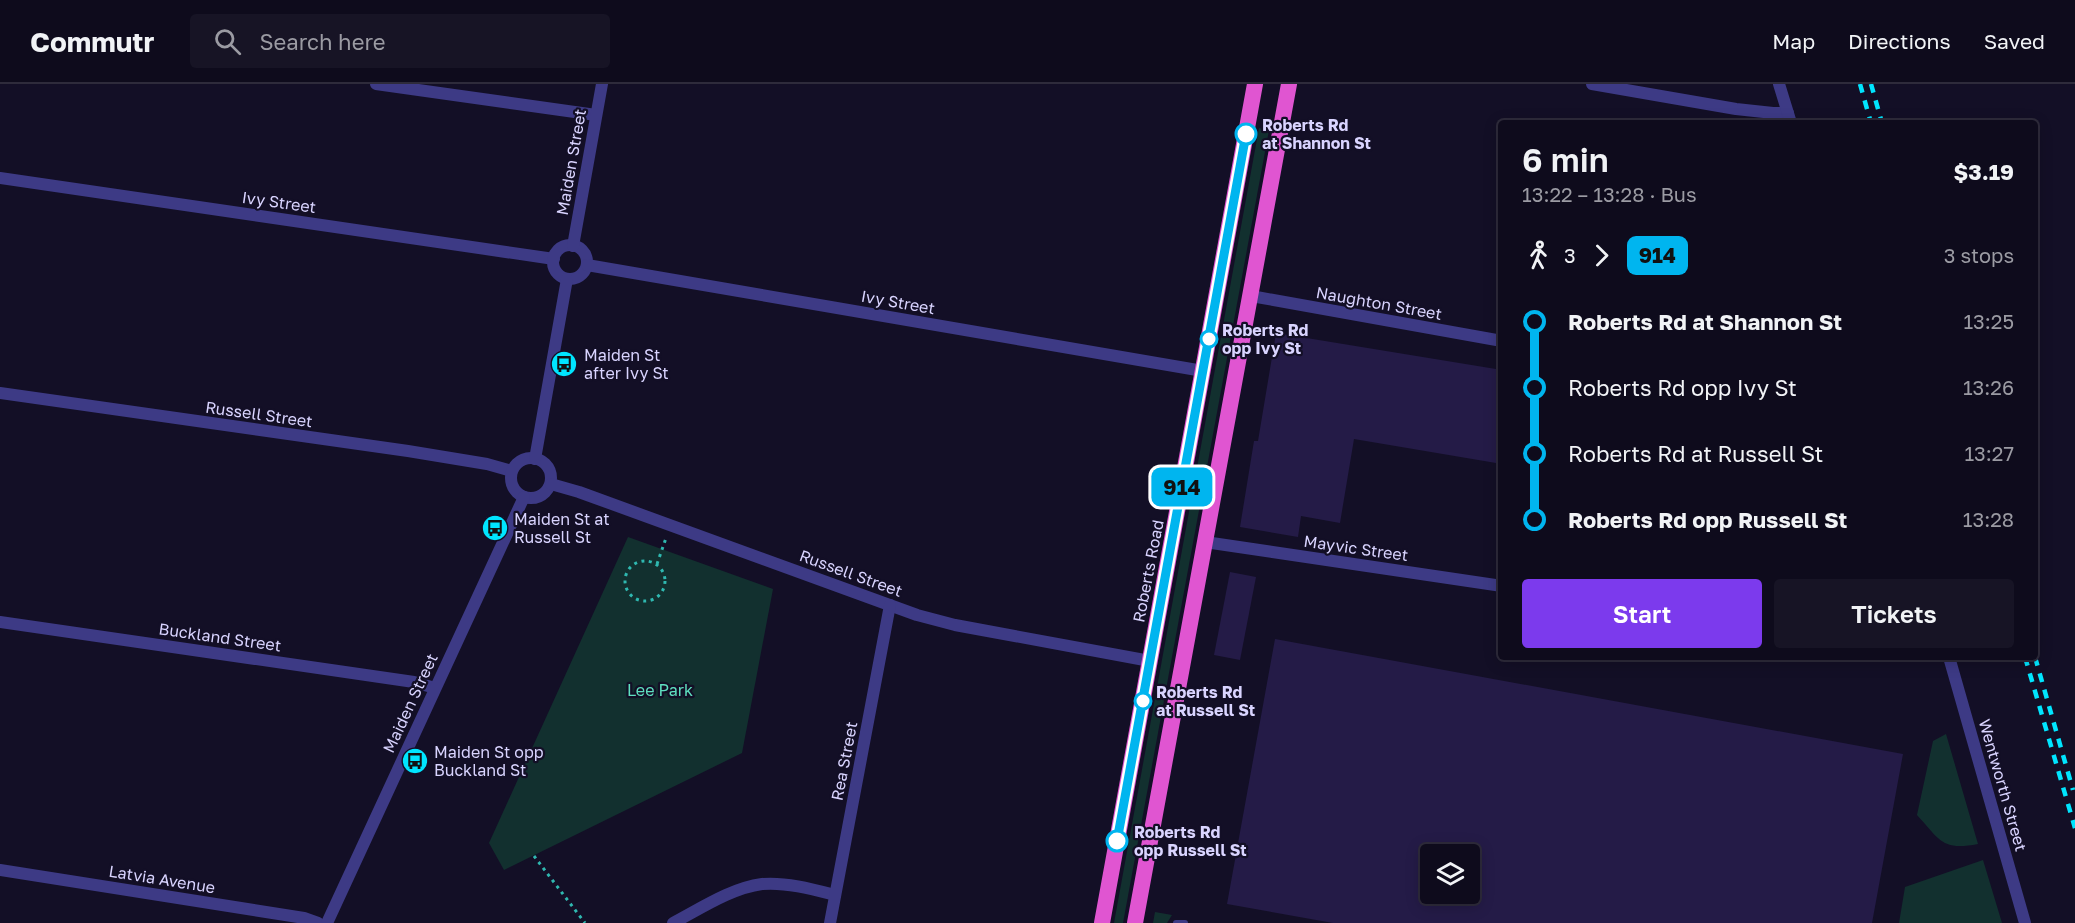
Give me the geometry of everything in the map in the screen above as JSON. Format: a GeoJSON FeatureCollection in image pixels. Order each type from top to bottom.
{"type":"FeatureCollection","features":[{"type":"Feature","properties":{"kind":"highway","name":"Roberts Road"},"geometry":{"type":"LineString","coordinates":[[1102,923],[1255,84]]}},
{"type":"Feature","properties":{"kind":"highway"},"geometry":{"type":"LineString","coordinates":[[1135,923],[1289,84]]}},
{"type":"Feature","properties":{"kind":"street"},"geometry":{"type":"LineString","coordinates":[[376,84],[597,115]]}},
{"type":"Feature","properties":{"kind":"street","name":"Maiden Street"},"geometry":{"type":"LineString","coordinates":[[573,246],[602,84]]}},
{"type":"Feature","properties":{"kind":"street"},"geometry":{"type":"LineString","coordinates":[[1592,84],[1736,109],[1773,113],[1789,118]]}},
{"type":"Feature","properties":{"kind":"street"},"geometry":{"type":"LineString","coordinates":[[1779,84],[1789,118]]}},
{"type":"Feature","properties":{"kind":"street","name":"Ivy Street"},"geometry":{"type":"LineString","coordinates":[[0,178],[554,259]]}},
{"type":"Feature","properties":{"kind":"street"},"geometry":{"type":"LineString","coordinates":[[573,246],[578,247],[585,254],[587,265],[582,274],[573,279],[567,279],[558,274],[553,265],[554,259],[558,250],[573,246]]}},
{"type":"Feature","properties":{"kind":"street","name":"Ivy Street"},"geometry":{"type":"LineString","coordinates":[[587,265],[1203,371]]}},
{"type":"Feature","properties":{"kind":"street"},"geometry":{"type":"LineString","coordinates":[[535,459],[567,279]]}},
{"type":"Feature","properties":{"kind":"street","name":"Naughton Street"},"geometry":{"type":"LineString","coordinates":[[1251,296],[1498,340]]}},
{"type":"Feature","properties":{"kind":"street","name":"Russell Street"},"geometry":{"type":"LineString","coordinates":[[0,393],[408,451],[487,464],[512,471]]}},
{"type":"Feature","properties":{"kind":"street"},"geometry":{"type":"LineString","coordinates":[[535,459],[548,468],[551,476],[550,484],[546,492],[540,496],[524,497],[513,487],[512,471],[520,462],[535,459]]}},
{"type":"Feature","properties":{"kind":"street","name":"Russell Street"},"geometry":{"type":"LineString","coordinates":[[550,484],[670,524],[917,615],[955,625],[1150,661]]}},
{"type":"Feature","properties":{"kind":"street","name":"Maiden Street"},"geometry":{"type":"LineString","coordinates":[[327,923],[524,497]]}},
{"type":"Feature","properties":{"kind":"street","name":"Mayvic Street"},"geometry":{"type":"LineString","coordinates":[[1205,543],[1498,585]]}},
{"type":"Feature","properties":{"kind":"street","name":"Rea Street"},"geometry":{"type":"LineString","coordinates":[[830,923],[890,605]]}},
{"type":"Feature","properties":{"kind":"street","name":"Buckland Street"},"geometry":{"type":"LineString","coordinates":[[0,622],[414,682],[435,688]]}},
{"type":"Feature","properties":{"kind":"street","name":"Wentworth Street"},"geometry":{"type":"LineString","coordinates":[[1950,660],[2025,923]]}},
{"type":"Feature","properties":{"kind":"street","name":"Latvia Avenue"},"geometry":{"type":"LineString","coordinates":[[0,870],[304,918],[318,923]]}},
{"type":"Feature","properties":{"kind":"street"},"geometry":{"type":"LineString","coordinates":[[673,923],[733,892],[750,886],[778,884],[809,888],[835,895]]}},
{"type":"Feature","properties":{"kind":"lane"},"geometry":{"type":"LineString","coordinates":[[1176,923],[1185,923]]}},
{"type":"Feature","properties":{"kind":"path"},"geometry":{"type":"LineString","coordinates":[[657,564],[670,524]]}},
{"type":"Feature","properties":{"kind":"path"},"geometry":{"type":"LineString","coordinates":[[638,562],[657,564],[662,569],[666,582],[660,595],[648,601],[635,599],[625,583],[628,570],[638,562]]}},
{"type":"Feature","properties":{"kind":"path"},"geometry":{"type":"LineString","coordinates":[[534,856],[585,923]]}},
{"type":"Feature","properties":{"kind":"green space"},"geometry":{"type":"Polygon","coordinates":[[[1259,128],[1269,130],[1123,923],[1114,923],[1259,128]]]}},
{"type":"Feature","properties":{"kind":"green space","name":"Lee Park"},"geometry":{"type":"Polygon","coordinates":[[[628,537],[773,589],[742,753],[504,870],[489,843],[628,537]]]}},
{"type":"Feature","properties":{"kind":"green space"},"geometry":{"type":"Polygon","coordinates":[[[1946,734],[1978,844],[1957,846],[1943,842],[1917,815],[1933,741],[1946,734]]]}},
{"type":"Feature","properties":{"kind":"green space"},"geometry":{"type":"Polygon","coordinates":[[[1983,860],[2002,923],[1899,923],[1905,887],[1983,860]]]}},
{"type":"Feature","properties":{"kind":"green space"},"geometry":{"type":"Polygon","coordinates":[[[1155,912],[1172,915],[1167,923],[1153,923],[1155,912]]]}},
{"type":"Feature","properties":{"kind":"building"},"geometry":{"type":"Polygon","coordinates":[[[1276,333],[1498,369],[1498,463],[1354,439],[1340,523],[1301,516],[1298,537],[1240,527],[1254,441],[1258,441],[1276,333]]]}},
{"type":"Feature","properties":{"kind":"building"},"geometry":{"type":"Polygon","coordinates":[[[1230,572],[1256,577],[1240,660],[1214,655],[1230,572]]]}},
{"type":"Feature","properties":{"kind":"building"},"geometry":{"type":"Polygon","coordinates":[[[1275,639],[1903,754],[1872,923],[1333,923],[1227,904],[1275,639]]]}},
{"type":"Feature","properties":{"kind":"railway"},"geometry":{"type":"LineString","coordinates":[[1860,84],[1870,120]]}},
{"type":"Feature","properties":{"kind":"railway"},"geometry":{"type":"LineString","coordinates":[[1871,84],[1881,120]]}},
{"type":"Feature","properties":{"kind":"railway"},"geometry":{"type":"LineString","coordinates":[[2026,660],[2075,828]]}},
{"type":"Feature","properties":{"kind":"railway"},"geometry":{"type":"LineString","coordinates":[[2036,660],[2073,790]]}},
{"type":"Feature","properties":{"kind":"bus line","name":"914"},"geometry":{"type":"LineString","coordinates":[[1117,841],[1246,134]]}},
{"type":"Feature","properties":{"kind":"place","name":"Roberts Rd at Shannon St"},"geometry":{"type":"Point","coordinates":[1246,134]}},
{"type":"Feature","properties":{"kind":"place","name":"Roberts Rd opp Ivy St"},"geometry":{"type":"Point","coordinates":[1209,339]}},
{"type":"Feature","properties":{"kind":"place","name":"Maiden St after Ivy St"},"geometry":{"type":"Point","coordinates":[564,364]}},
{"type":"Feature","properties":{"kind":"place","name":"Maiden St at Russell St"},"geometry":{"type":"Point","coordinates":[495,528]}},
{"type":"Feature","properties":{"kind":"place","name":"Roberts Rd at Russell St"},"geometry":{"type":"Point","coordinates":[1143,701]}},
{"type":"Feature","properties":{"kind":"place","name":"Maiden St opp Buckland St"},"geometry":{"type":"Point","coordinates":[415,761]}},
{"type":"Feature","properties":{"kind":"place","name":"Roberts Rd opp Russell St"},"geometry":{"type":"Point","coordinates":[1117,841]}}]}
